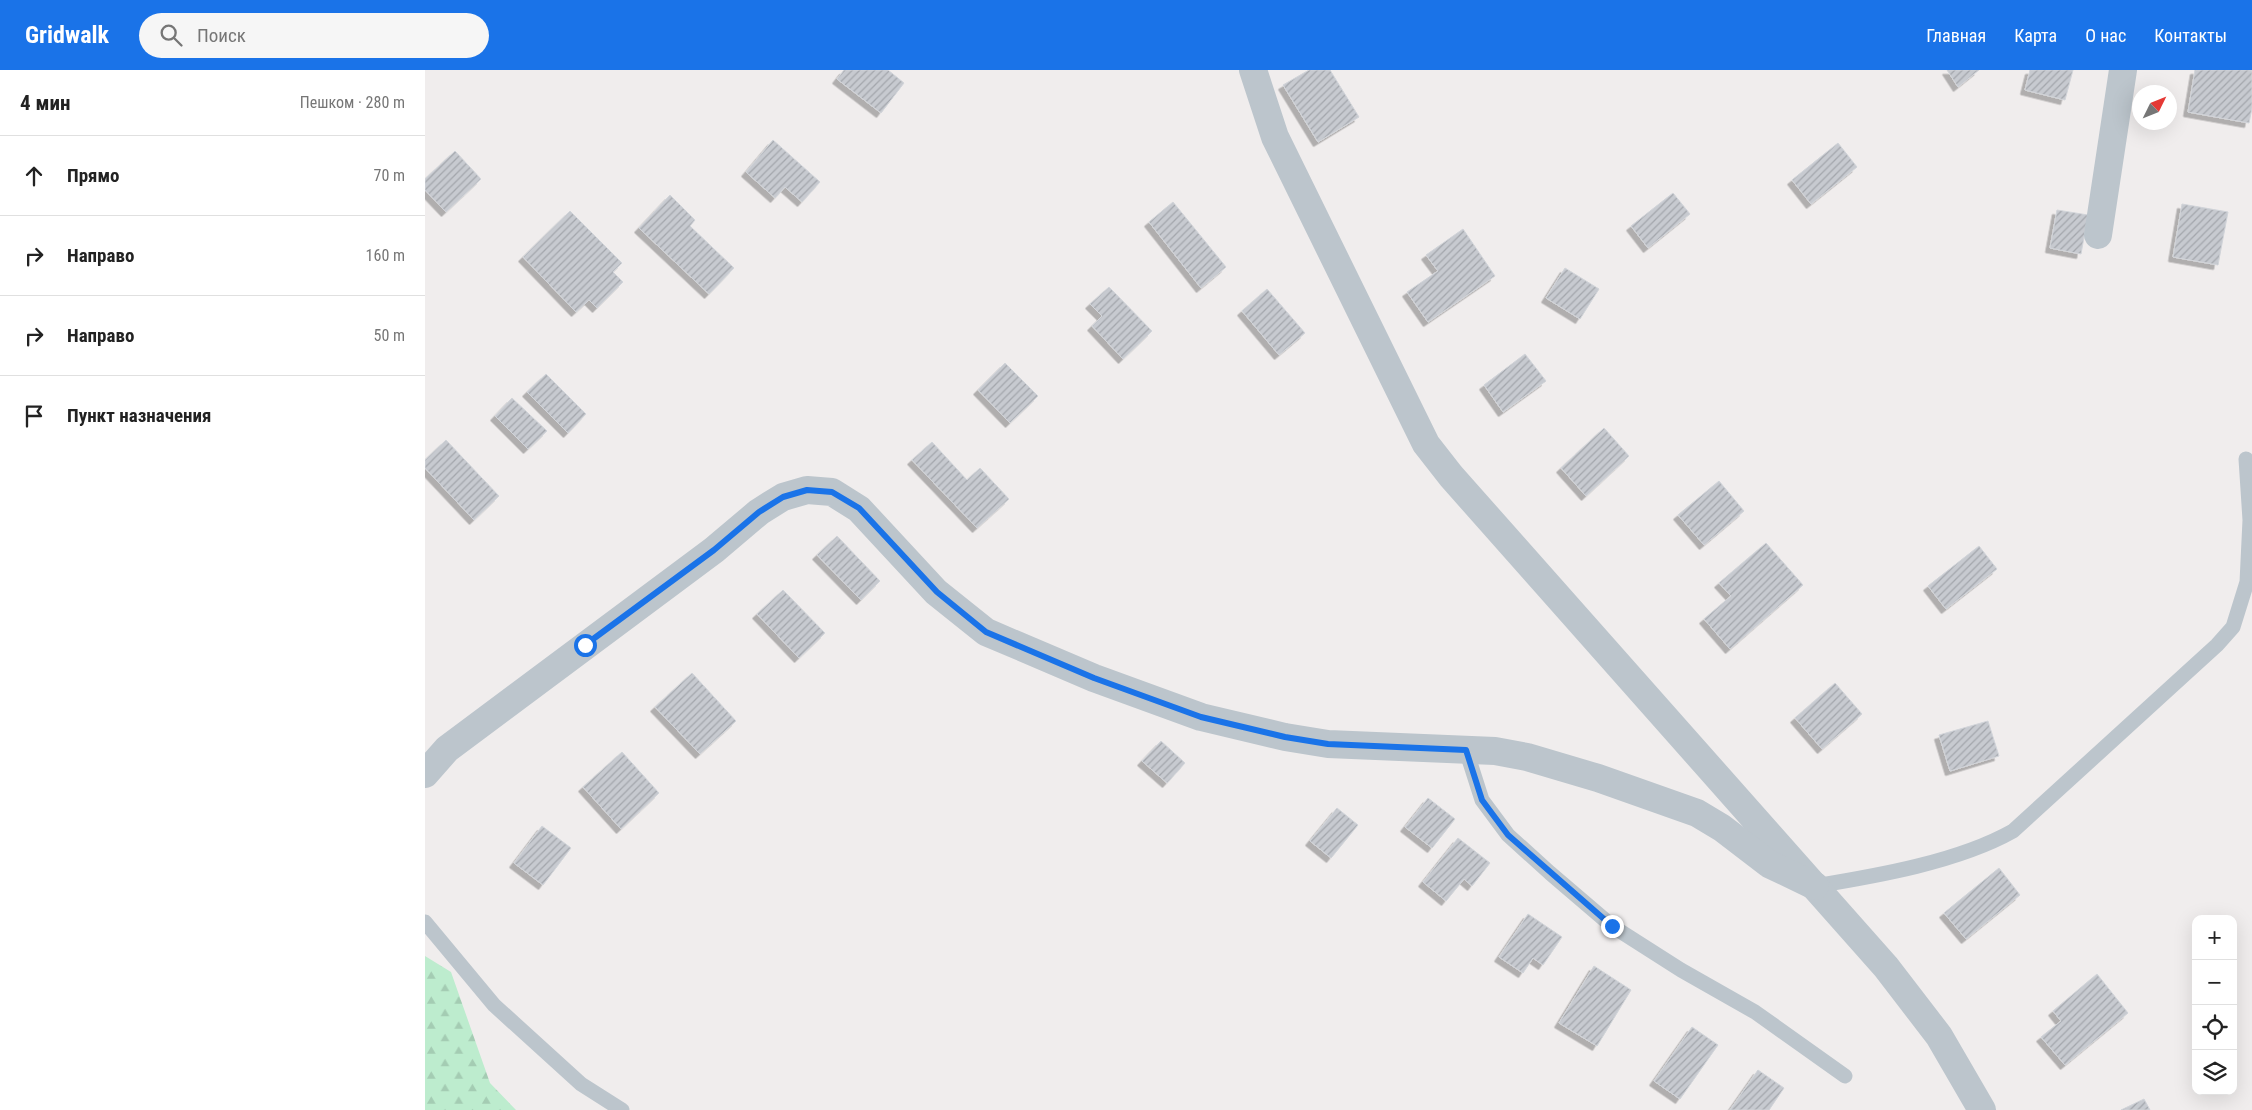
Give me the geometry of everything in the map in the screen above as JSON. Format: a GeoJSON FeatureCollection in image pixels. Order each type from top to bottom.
{"type":"FeatureCollection","features":[{"type":"Feature","properties":{"kind":"street"},"geometry":{"type":"LineString","coordinates":[[1253,70],[1275,137],[1426,444],[1451,476],[1886,968],[1939,1036],[1982,1110]]}},
{"type":"Feature","properties":{"kind":"street"},"geometry":{"type":"LineString","coordinates":[[2098,235],[2123,70]]}},
{"type":"Feature","properties":{"kind":"street"},"geometry":{"type":"LineString","coordinates":[[425,774],[447,749],[714,550],[759,512],[783,497],[807,490],[832,492],[859,508],[937,592],[986,632],[1094,678],[1201,717],[1285,737],[1328,744],[1495,751],[1527,757],[1669,802],[1697,813],[1722,828],[1769,864],[1815,886]]}},
{"type":"Feature","properties":{"kind":"lane"},"geometry":{"type":"LineString","coordinates":[[1815,886],[1872,877],[1987,846],[2013,831],[2217,645],[2233,627],[2247,582],[2250,520],[2246,459]]}},
{"type":"Feature","properties":{"kind":"lane"},"geometry":{"type":"LineString","coordinates":[[1466,750],[1482,800],[1508,835],[1550,873],[1612,926],[1681,970],[1755,1012],[1845,1076]]}},
{"type":"Feature","properties":{"kind":"lane"},"geometry":{"type":"LineString","coordinates":[[425,922],[494,1006],[581,1084],[623,1110]]}},
{"type":"Feature","properties":{"kind":"green space"},"geometry":{"type":"Polygon","coordinates":[[[425,956],[451,972],[490,1083],[516,1110],[425,1110],[425,956]]]}},
{"type":"Feature","properties":{"kind":"building"},"geometry":{"type":"Polygon","coordinates":[[[844,70],[888,70],[904,83],[881,113],[837,79],[844,70]]]}},
{"type":"Feature","properties":{"kind":"building"},"geometry":{"type":"Polygon","coordinates":[[[1309,70],[1330,70],[1359,117],[1318,142],[1283,85],[1309,70]]]}},
{"type":"Feature","properties":{"kind":"building"},"geometry":{"type":"Polygon","coordinates":[[[1947,70],[1979,70],[1958,87],[1947,70]]]}},
{"type":"Feature","properties":{"kind":"building"},"geometry":{"type":"Polygon","coordinates":[[[2030,70],[2073,70],[2065,100],[2025,90],[2030,70]]]}},
{"type":"Feature","properties":{"kind":"building"},"geometry":{"type":"Polygon","coordinates":[[[2195,70],[2252,70],[2252,108],[2249,123],[2188,112],[2195,70]]]}},
{"type":"Feature","properties":{"kind":"building"},"geometry":{"type":"Polygon","coordinates":[[[773,140],[820,182],[802,202],[785,187],[775,198],[746,172],[773,140]]]}},
{"type":"Feature","properties":{"kind":"building"},"geometry":{"type":"Polygon","coordinates":[[[1838,143],[1857,167],[1811,204],[1792,180],[1838,143]]]}},
{"type":"Feature","properties":{"kind":"building"},"geometry":{"type":"Polygon","coordinates":[[[455,151],[481,179],[446,212],[425,190],[425,179],[455,151]]]}},
{"type":"Feature","properties":{"kind":"building"},"geometry":{"type":"Polygon","coordinates":[[[1673,193],[1690,214],[1648,248],[1631,226],[1673,193]]]}},
{"type":"Feature","properties":{"kind":"building"},"geometry":{"type":"Polygon","coordinates":[[[670,195],[695,220],[690,226],[734,268],[709,294],[639,228],[670,195]]]}},
{"type":"Feature","properties":{"kind":"building"},"geometry":{"type":"Polygon","coordinates":[[[1173,202],[1226,267],[1201,288],[1149,222],[1173,202]]]}},
{"type":"Feature","properties":{"kind":"building"},"geometry":{"type":"Polygon","coordinates":[[[2182,204],[2228,212],[2218,265],[2173,257],[2182,204]]]}},
{"type":"Feature","properties":{"kind":"building"},"geometry":{"type":"Polygon","coordinates":[[[2057,210],[2088,215],[2081,254],[2050,248],[2057,210]]]}},
{"type":"Feature","properties":{"kind":"building"},"geometry":{"type":"Polygon","coordinates":[[[570,211],[622,263],[613,272],[623,282],[597,308],[589,300],[576,312],[523,257],[570,211]]]}},
{"type":"Feature","properties":{"kind":"building"},"geometry":{"type":"Polygon","coordinates":[[[1463,229],[1495,276],[1428,322],[1407,292],[1438,271],[1426,255],[1463,229]]]}},
{"type":"Feature","properties":{"kind":"building"},"geometry":{"type":"Polygon","coordinates":[[[1565,268],[1599,289],[1580,319],[1546,298],[1565,268]]]}},
{"type":"Feature","properties":{"kind":"building"},"geometry":{"type":"Polygon","coordinates":[[[1109,287],[1152,331],[1123,359],[1092,326],[1102,316],[1090,304],[1109,287]]]}},
{"type":"Feature","properties":{"kind":"building"},"geometry":{"type":"Polygon","coordinates":[[[1267,289],[1305,333],[1279,355],[1242,311],[1267,289]]]}},
{"type":"Feature","properties":{"kind":"building"},"geometry":{"type":"Polygon","coordinates":[[[1525,354],[1546,381],[1503,412],[1484,385],[1525,354]]]}},
{"type":"Feature","properties":{"kind":"building"},"geometry":{"type":"Polygon","coordinates":[[[1005,363],[1038,396],[1010,423],[978,390],[1005,363]]]}},
{"type":"Feature","properties":{"kind":"building"},"geometry":{"type":"Polygon","coordinates":[[[546,374],[586,414],[568,433],[527,392],[546,374]]]}},
{"type":"Feature","properties":{"kind":"building"},"geometry":{"type":"Polygon","coordinates":[[[512,398],[547,431],[528,449],[495,416],[512,398]]]}},
{"type":"Feature","properties":{"kind":"building"},"geometry":{"type":"Polygon","coordinates":[[[1604,428],[1629,456],[1586,496],[1561,468],[1604,428]]]}},
{"type":"Feature","properties":{"kind":"building"},"geometry":{"type":"Polygon","coordinates":[[[446,440],[499,496],[474,520],[425,468],[425,460],[446,440]]]}},
{"type":"Feature","properties":{"kind":"building"},"geometry":{"type":"Polygon","coordinates":[[[932,442],[967,480],[980,468],[1009,499],[977,528],[912,460],[932,442]]]}},
{"type":"Feature","properties":{"kind":"building"},"geometry":{"type":"Polygon","coordinates":[[[1719,481],[1744,511],[1704,545],[1678,515],[1719,481]]]}},
{"type":"Feature","properties":{"kind":"building"},"geometry":{"type":"Polygon","coordinates":[[[837,536],[880,581],[861,600],[817,555],[837,536]]]}},
{"type":"Feature","properties":{"kind":"building"},"geometry":{"type":"Polygon","coordinates":[[[1766,543],[1803,585],[1730,649],[1704,619],[1731,596],[1719,583],[1766,543]]]}},
{"type":"Feature","properties":{"kind":"building"},"geometry":{"type":"Polygon","coordinates":[[[1979,546],[1997,569],[1946,609],[1928,586],[1979,546]]]}},
{"type":"Feature","properties":{"kind":"building"},"geometry":{"type":"Polygon","coordinates":[[[783,590],[825,633],[799,658],[757,614],[783,590]]]}},
{"type":"Feature","properties":{"kind":"building"},"geometry":{"type":"Polygon","coordinates":[[[692,673],[736,721],[700,754],[655,707],[692,673]]]}},
{"type":"Feature","properties":{"kind":"building"},"geometry":{"type":"Polygon","coordinates":[[[1835,683],[1862,714],[1822,749],[1795,718],[1835,683]]]}},
{"type":"Feature","properties":{"kind":"building"},"geometry":{"type":"Polygon","coordinates":[[[1988,721],[1999,756],[1950,771],[1939,735],[1988,721]]]}},
{"type":"Feature","properties":{"kind":"building"},"geometry":{"type":"Polygon","coordinates":[[[1161,741],[1185,763],[1167,783],[1142,761],[1161,741]]]}},
{"type":"Feature","properties":{"kind":"building"},"geometry":{"type":"Polygon","coordinates":[[[622,752],[659,793],[621,829],[583,787],[622,752]]]}},
{"type":"Feature","properties":{"kind":"building"},"geometry":{"type":"Polygon","coordinates":[[[1428,798],[1455,819],[1432,848],[1405,827],[1428,798]]]}},
{"type":"Feature","properties":{"kind":"building"},"geometry":{"type":"Polygon","coordinates":[[[1337,808],[1358,825],[1331,858],[1310,841],[1337,808]]]}},
{"type":"Feature","properties":{"kind":"building"},"geometry":{"type":"Polygon","coordinates":[[[542,826],[571,848],[543,885],[514,863],[542,826]]]}},
{"type":"Feature","properties":{"kind":"building"},"geometry":{"type":"Polygon","coordinates":[[[1458,838],[1490,863],[1472,886],[1464,879],[1446,901],[1423,882],[1458,838]]]}},
{"type":"Feature","properties":{"kind":"building"},"geometry":{"type":"Polygon","coordinates":[[[1999,868],[2020,895],[1966,939],[1944,913],[1999,868]]]}},
{"type":"Feature","properties":{"kind":"building"},"geometry":{"type":"Polygon","coordinates":[[[1528,914],[1562,937],[1543,965],[1533,958],[1523,973],[1499,957],[1528,914]]]}},
{"type":"Feature","properties":{"kind":"building"},"geometry":{"type":"Polygon","coordinates":[[[1594,966],[1631,990],[1597,1046],[1559,1023],[1594,966]]]}},
{"type":"Feature","properties":{"kind":"building"},"geometry":{"type":"Polygon","coordinates":[[[2097,974],[2128,1013],[2065,1065],[2041,1037],[2061,1021],[2053,1011],[2097,974]]]}},
{"type":"Feature","properties":{"kind":"building"},"geometry":{"type":"Polygon","coordinates":[[[1692,1027],[1718,1045],[1680,1099],[1654,1081],[1692,1027]]]}},
{"type":"Feature","properties":{"kind":"building"},"geometry":{"type":"Polygon","coordinates":[[[1758,1070],[1784,1088],[1769,1110],[1730,1110],[1758,1070]]]}},
{"type":"Feature","properties":{"kind":"building"},"geometry":{"type":"Polygon","coordinates":[[[2144,1099],[2150,1110],[2121,1110],[2144,1099]]]}},
{"type":"Feature","properties":{"kind":"route"},"geometry":{"type":"LineString","coordinates":[[585,645],[714,550],[759,512],[783,497],[807,490],[832,492],[859,508],[937,592],[986,632],[1094,678],[1201,717],[1285,737],[1328,744],[1466,750],[1482,800],[1508,835],[1612,926]]}}]}
